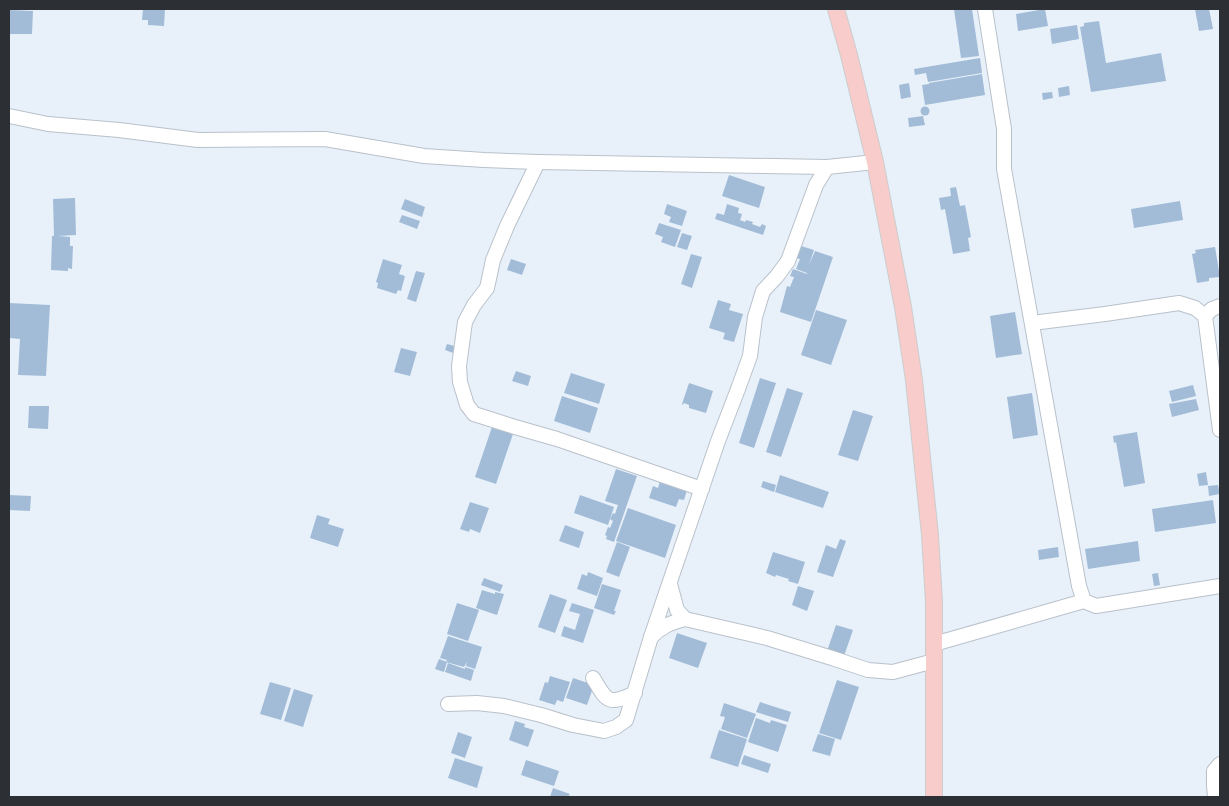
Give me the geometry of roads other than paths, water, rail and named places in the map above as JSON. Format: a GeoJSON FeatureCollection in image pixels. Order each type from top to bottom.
{"type":"FeatureCollection","features":[{"type":"Feature","properties":{"kind":"main road"},"geometry":{"type":"LineString","coordinates":[[836,9],[875,162],[903,307],[914,380],[930,535],[934,602],[934,797]]}},
{"type":"Feature","properties":{"kind":"street"},"geometry":{"type":"LineString","coordinates":[[985,9],[1004,129],[1004,170],[1079,586],[1084,600],[1096,606],[1220,586]]}},
{"type":"Feature","properties":{"kind":"street"},"geometry":{"type":"LineString","coordinates":[[9,116],[48,124],[119,130],[198,140],[325,139],[424,156],[538,162],[827,167],[875,162]]}},
{"type":"Feature","properties":{"kind":"street"},"geometry":{"type":"LineString","coordinates":[[538,162],[493,260],[487,288],[474,305],[465,322],[459,366],[460,382],[468,405],[474,414],[557,439],[702,489]]}},
{"type":"Feature","properties":{"kind":"street"},"geometry":{"type":"LineString","coordinates":[[448,704],[477,703],[504,706],[573,725],[604,731],[616,727],[626,720],[651,637],[750,356],[755,317],[763,291],[788,261],[816,185],[827,167]]}},
{"type":"Feature","properties":{"kind":"street"},"geometry":{"type":"LineString","coordinates":[[1032,323],[1179,303],[1195,308],[1205,316],[1220,424]]}},
{"type":"Feature","properties":{"kind":"street"},"geometry":{"type":"LineString","coordinates":[[1205,316],[1212,309],[1220,306]]}},
{"type":"Feature","properties":{"kind":"street"},"geometry":{"type":"LineString","coordinates":[[670,584],[677,610],[685,619]]}},
{"type":"Feature","properties":{"kind":"street"},"geometry":{"type":"LineString","coordinates":[[651,637],[660,628],[672,622],[685,619],[766,638],[868,670],[893,672],[934,652],[1084,600]]}},
{"type":"Feature","properties":{"kind":"street"},"geometry":{"type":"LineString","coordinates":[[593,678],[607,699],[622,699],[634,693]]}},
{"type":"Feature","properties":{"kind":"street"},"geometry":{"type":"LineString","coordinates":[[1216,797],[1214,771],[1220,764]]}}]}
